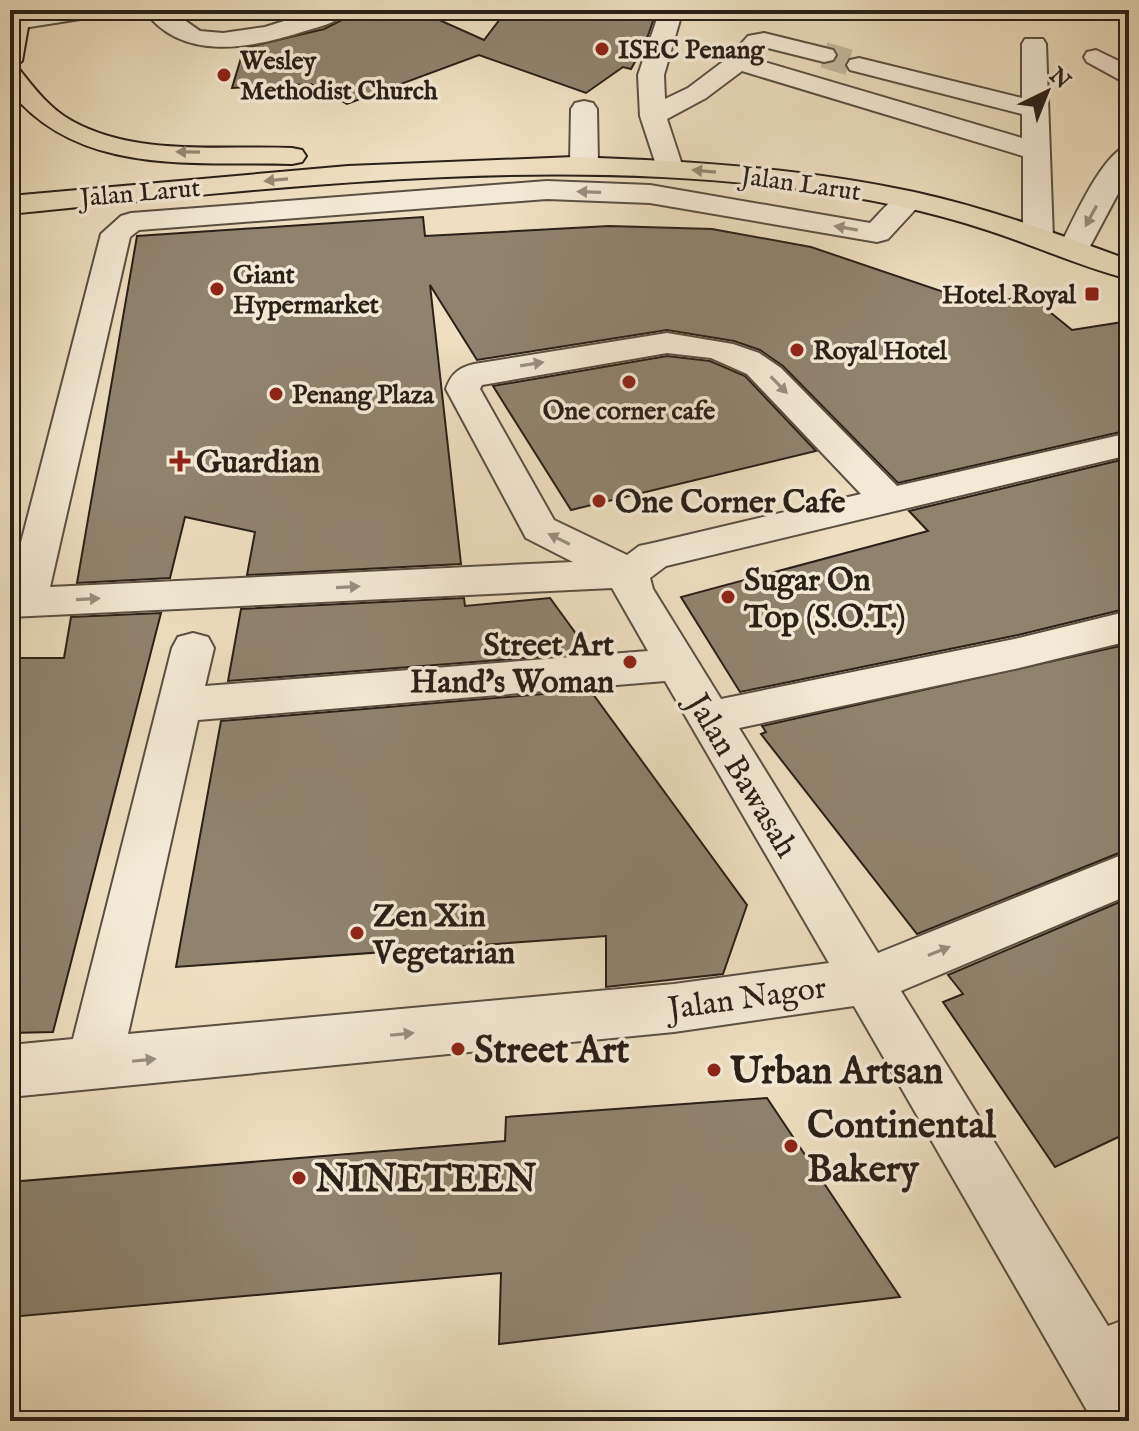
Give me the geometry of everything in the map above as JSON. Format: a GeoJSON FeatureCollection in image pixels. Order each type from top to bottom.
{"type":"FeatureCollection","features":[{"type":"Feature","properties":{"kind":"main road"},"geometry":{"type":"LineString","coordinates":[[10,61],[18,16]]}},
{"type":"Feature","properties":{"kind":"main road","name":"Jalan Larut"},"geometry":{"type":"LineString","coordinates":[[10,74],[28,99],[62,126],[111,144],[150,151],[471,167]]}},
{"type":"Feature","properties":{"kind":"main road","name":"Jalan Larut"},"geometry":{"type":"LineString","coordinates":[[10,205],[340,174],[584,164],[669,168],[758,176],[910,200],[974,215],[1129,270]]}},
{"type":"Feature","properties":{"kind":"street"},"geometry":{"type":"LineString","coordinates":[[18,16],[93,10]]}},
{"type":"Feature","properties":{"kind":"street"},"geometry":{"type":"LineString","coordinates":[[156,10],[194,37],[212,41],[265,35],[337,10]]}},
{"type":"Feature","properties":{"kind":"street"},"geometry":{"type":"LineString","coordinates":[[669,168],[653,116],[651,75],[670,13]]}},
{"type":"Feature","properties":{"kind":"street"},"geometry":{"type":"LineString","coordinates":[[653,116],[697,93],[738,62],[757,41],[764,40],[824,55]]}},
{"type":"Feature","properties":{"kind":"street"},"geometry":{"type":"LineString","coordinates":[[1034,44],[1038,238]]}},
{"type":"Feature","properties":{"kind":"street"},"geometry":{"type":"LineString","coordinates":[[1096,57],[1129,77]]}},
{"type":"Feature","properties":{"kind":"street"},"geometry":{"type":"LineString","coordinates":[[738,62],[1036,151]]}},
{"type":"Feature","properties":{"kind":"street"},"geometry":{"type":"LineString","coordinates":[[859,65],[1035,109]]}},
{"type":"Feature","properties":{"kind":"street"},"geometry":{"type":"LineString","coordinates":[[584,109],[584,164]]}},
{"type":"Feature","properties":{"kind":"street"},"geometry":{"type":"LineString","coordinates":[[1073,250],[1108,182],[1129,153]]}},
{"type":"Feature","properties":{"kind":"street"},"geometry":{"type":"LineString","coordinates":[[471,167],[513,183],[547,190]]}},
{"type":"Feature","properties":{"kind":"street"},"geometry":{"type":"LineString","coordinates":[[1108,182],[1129,205]]}},
{"type":"Feature","properties":{"kind":"street"},"geometry":{"type":"LineString","coordinates":[[910,200],[877,233],[650,194],[547,190],[144,220],[121,227],[116,234],[18,602],[629,573],[653,556],[1129,444]]}},
{"type":"Feature","properties":{"kind":"street"},"geometry":{"type":"LineString","coordinates":[[629,573],[540,529],[463,389],[466,380],[474,374],[667,343],[691,344],[726,354],[763,369],[889,501]]}},
{"type":"Feature","properties":{"kind":"street","name":"Jalan Bawasah"},"geometry":{"type":"LineString","coordinates":[[629,573],[633,590],[867,981],[1119,1380]]}},
{"type":"Feature","properties":{"kind":"street"},"geometry":{"type":"LineString","coordinates":[[709,718],[1019,653],[1129,626]]}},
{"type":"Feature","properties":{"kind":"street"},"geometry":{"type":"LineString","coordinates":[[94,1064],[193,648]]}},
{"type":"Feature","properties":{"kind":"street"},"geometry":{"type":"LineString","coordinates":[[180,705],[677,664]]}},
{"type":"Feature","properties":{"kind":"street","name":"Jalan Nagor"},"geometry":{"type":"LineString","coordinates":[[10,1071],[674,1008],[867,981],[1129,873]]}},
{"type":"Feature","properties":{"kind":"building"},"geometry":{"type":"Polygon","coordinates":[[[353,10],[373,10],[385,16],[417,10],[484,40],[507,10],[657,10],[645,44],[631,69],[623,67],[586,93],[479,55],[347,104],[311,84],[232,88],[244,48],[324,29],[353,10]]]}},
{"type":"Feature","properties":{"kind":"building"},"geometry":{"type":"Polygon","coordinates":[[[423,217],[425,236],[609,226],[712,229],[811,247],[982,305],[1029,295],[1072,330],[1129,321],[1129,430],[898,483],[783,366],[760,350],[734,341],[667,330],[477,360],[430,285],[461,564],[247,575],[255,532],[185,517],[170,578],[77,583],[137,236],[423,217]]]}},
{"type":"Feature","properties":{"kind":"building"},"geometry":{"type":"Polygon","coordinates":[[[667,356],[710,361],[745,376],[816,451],[571,510],[493,386],[667,356]]]}},
{"type":"Feature","properties":{"kind":"building"},"geometry":{"type":"Polygon","coordinates":[[[1129,458],[1129,608],[1018,635],[740,692],[681,597],[928,531],[909,511],[1129,458]]]}},
{"type":"Feature","properties":{"kind":"building"},"geometry":{"type":"Polygon","coordinates":[[[464,598],[465,606],[550,598],[590,653],[228,681],[241,609],[464,598]]]}},
{"type":"Feature","properties":{"kind":"building"},"geometry":{"type":"Polygon","coordinates":[[[161,613],[53,1032],[10,1033],[10,658],[64,658],[71,617],[161,613]]]}},
{"type":"Feature","properties":{"kind":"building"},"geometry":{"type":"Polygon","coordinates":[[[1129,644],[1129,849],[917,934],[761,734],[766,732],[762,726],[1129,644]]]}},
{"type":"Feature","properties":{"kind":"building"},"geometry":{"type":"Polygon","coordinates":[[[590,690],[747,905],[723,974],[606,987],[606,936],[176,967],[221,721],[590,690]]]}},
{"type":"Feature","properties":{"kind":"building"},"geometry":{"type":"Polygon","coordinates":[[[1129,898],[1129,1132],[1055,1167],[943,1002],[963,994],[948,975],[1129,898]]]}},
{"type":"Feature","properties":{"kind":"building"},"geometry":{"type":"Polygon","coordinates":[[[767,1098],[900,1297],[499,1344],[501,1273],[10,1317],[10,1182],[505,1141],[506,1117],[767,1098]]]}},
{"type":"Feature","properties":{"kind":"tunnel"},"geometry":{"type":"LineString","coordinates":[[824,55],[859,65]]}},
{"type":"Feature","properties":{"kind":"place","name":"ISEC Penang"},"geometry":{"type":"Point","coordinates":[602,49]}},
{"type":"Feature","properties":{"kind":"place","name":"Wesley Methodist Church"},"geometry":{"type":"Point","coordinates":[224,75]}},
{"type":"Feature","properties":{"kind":"place","name":"Giant Hypermarket"},"geometry":{"type":"Point","coordinates":[217,289]}},
{"type":"Feature","properties":{"kind":"place","name":"Hotel Royal"},"geometry":{"type":"Point","coordinates":[1092,294]}},
{"type":"Feature","properties":{"kind":"place","name":"Royal Hotel"},"geometry":{"type":"Point","coordinates":[797,350]}},
{"type":"Feature","properties":{"kind":"place","name":"One corner cafe"},"geometry":{"type":"Point","coordinates":[629,382]}},
{"type":"Feature","properties":{"kind":"place","name":"Penang Plaza"},"geometry":{"type":"Point","coordinates":[276,394]}},
{"type":"Feature","properties":{"kind":"place","name":"Guardian"},"geometry":{"type":"Point","coordinates":[180,461]}},
{"type":"Feature","properties":{"kind":"place","name":"One Corner Cafe"},"geometry":{"type":"Point","coordinates":[599,501]}},
{"type":"Feature","properties":{"kind":"place","name":"Sugar On Top (S.O.T.)"},"geometry":{"type":"Point","coordinates":[728,597]}},
{"type":"Feature","properties":{"kind":"place","name":"Street Art Hand's Woman"},"geometry":{"type":"Point","coordinates":[630,662]}},
{"type":"Feature","properties":{"kind":"place","name":"Zen Xin Vegetarian"},"geometry":{"type":"Point","coordinates":[357,933]}},
{"type":"Feature","properties":{"kind":"place","name":"Street Art"},"geometry":{"type":"Point","coordinates":[458,1049]}},
{"type":"Feature","properties":{"kind":"place","name":"Urban Artsan"},"geometry":{"type":"Point","coordinates":[714,1070]}},
{"type":"Feature","properties":{"kind":"place","name":"Continental Bakery"},"geometry":{"type":"Point","coordinates":[791,1146]}},
{"type":"Feature","properties":{"kind":"place","name":"NINETEEN"},"geometry":{"type":"Point","coordinates":[299,1178]}}]}
